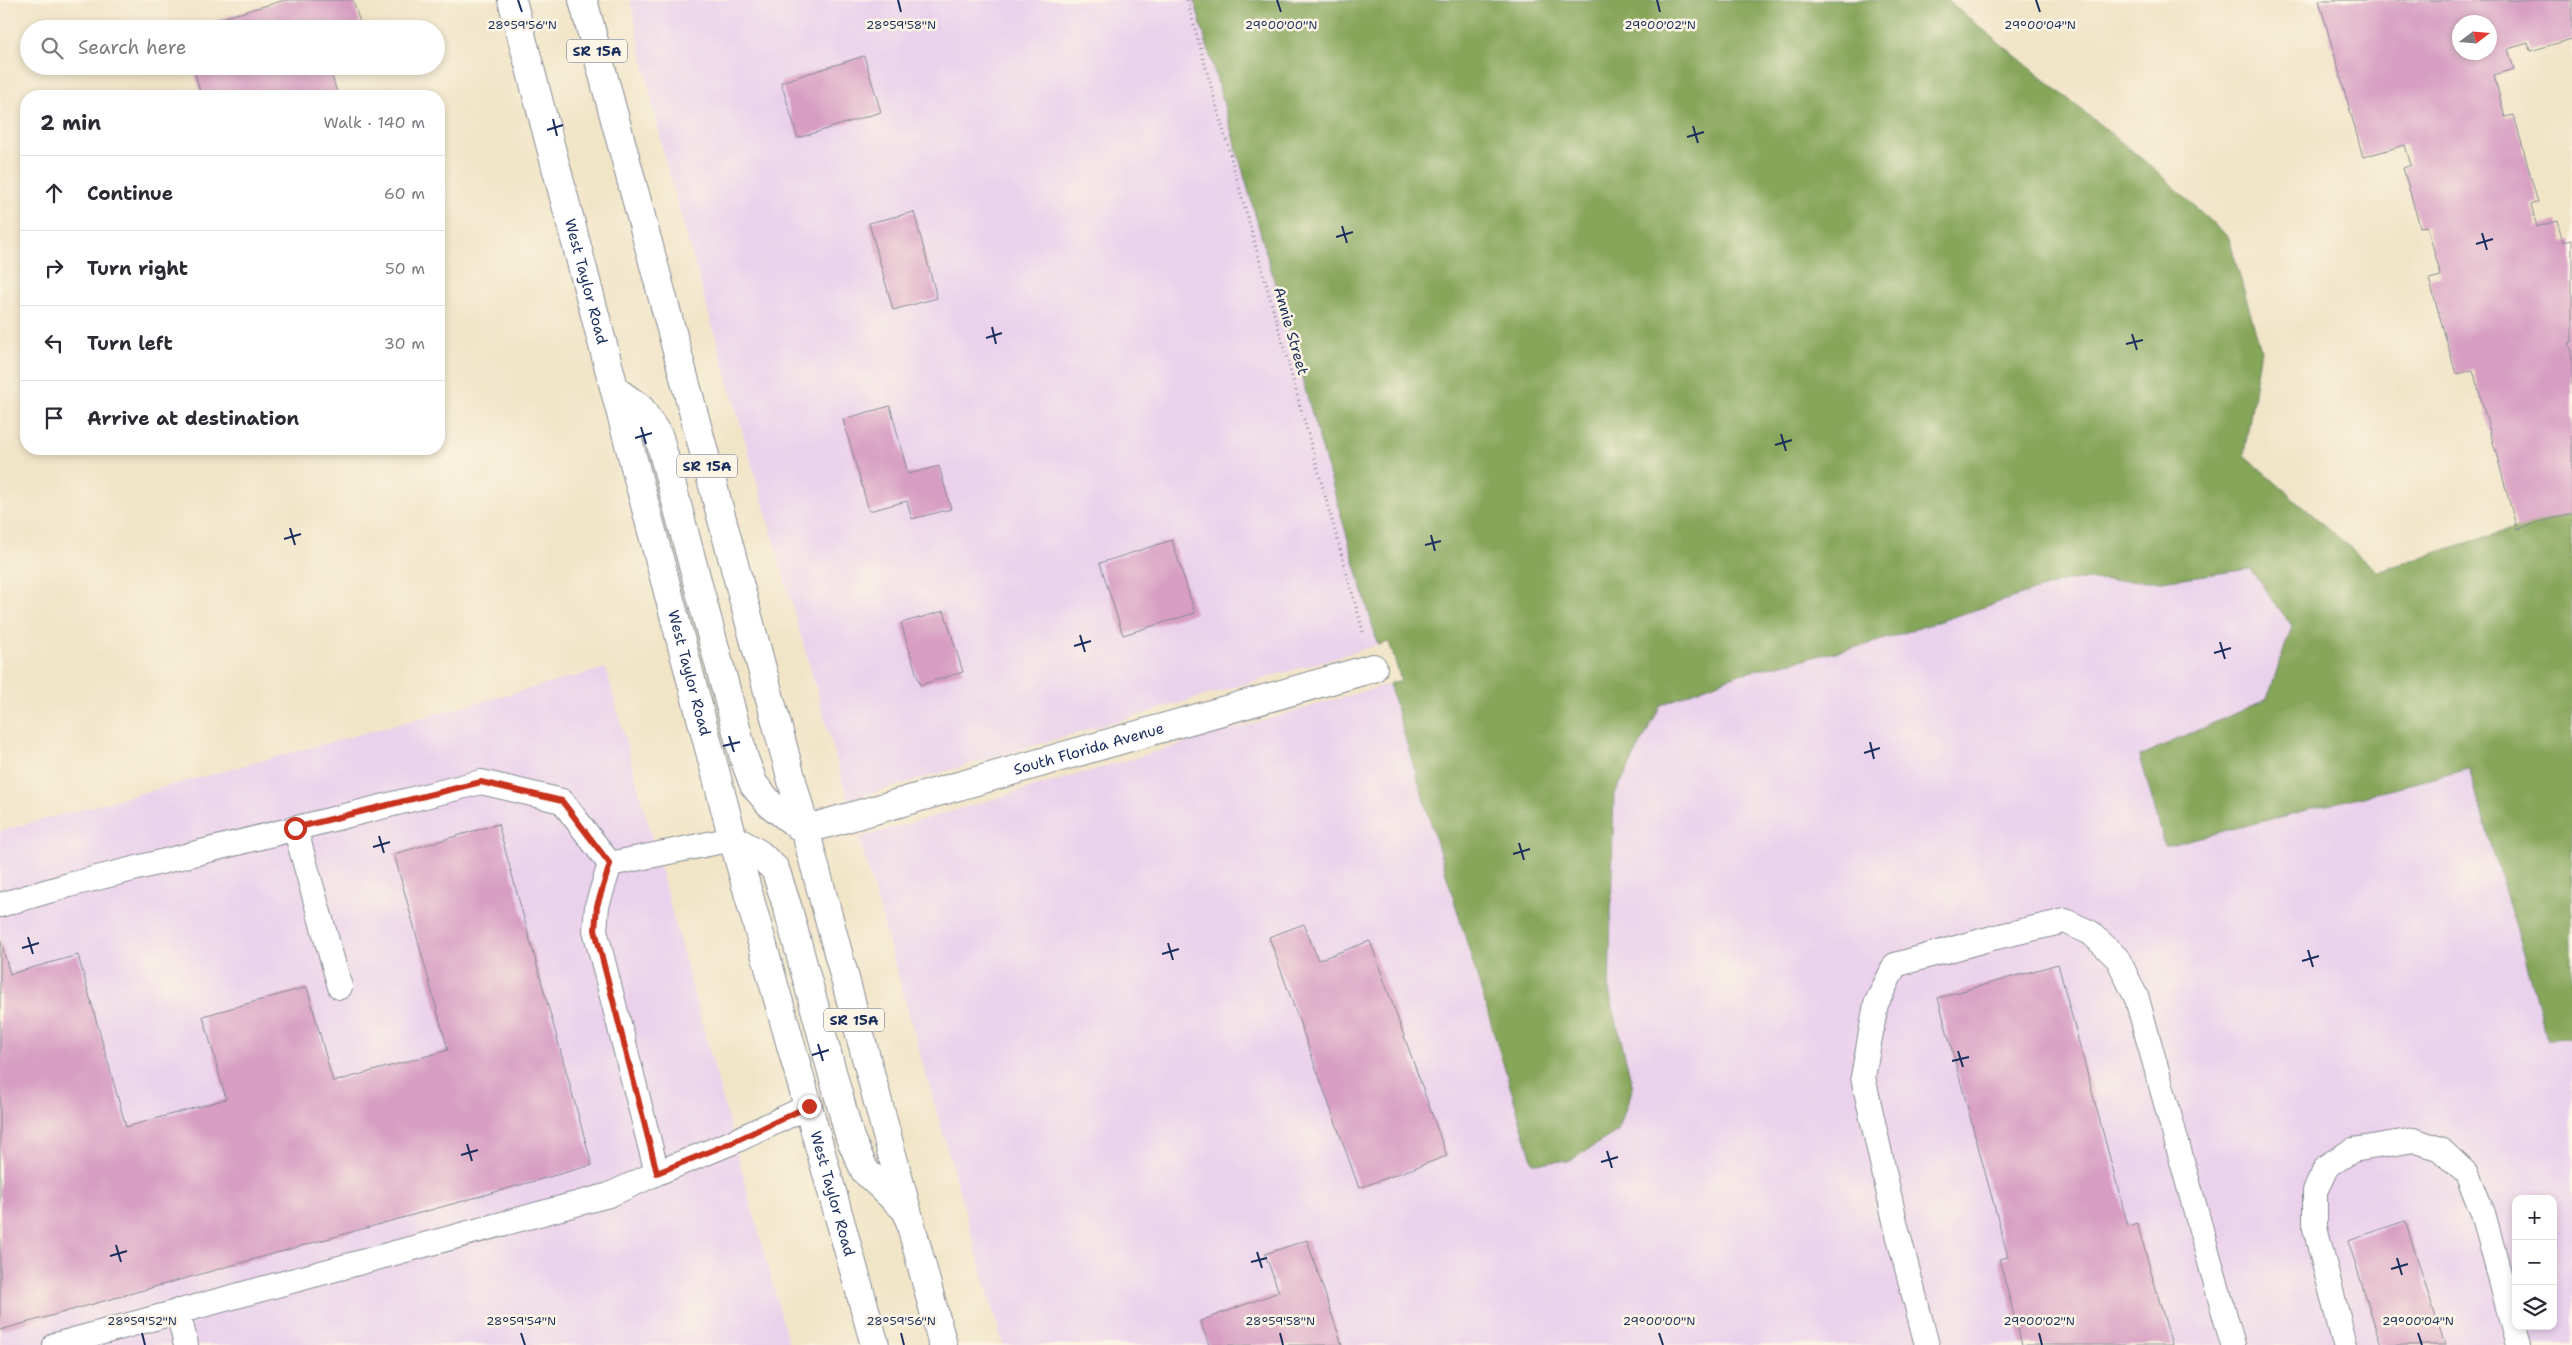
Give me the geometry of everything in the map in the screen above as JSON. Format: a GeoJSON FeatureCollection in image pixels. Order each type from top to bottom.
{"type":"FeatureCollection","features":[{"type":"Feature","properties":{"kind":"main road","name":"West Taylor Road"},"geometry":{"type":"LineString","coordinates":[[512,0],[733,839],[875,1345]]}},
{"type":"Feature","properties":{"kind":"main road","name":"SR 15A"},"geometry":{"type":"LineString","coordinates":[[583,0],[942,1345]]}},
{"type":"Feature","properties":{"kind":"main road"},"geometry":{"type":"LineString","coordinates":[[614,390],[640,408],[660,437],[744,758],[754,785],[770,804],[804,830]]}},
{"type":"Feature","properties":{"kind":"main road","name":"South Florida Avenue"},"geometry":{"type":"LineString","coordinates":[[804,830],[1373,668]]}},
{"type":"Feature","properties":{"kind":"main road"},"geometry":{"type":"LineString","coordinates":[[733,839],[758,854],[774,869],[788,909],[850,1138],[865,1171],[905,1209]]}},
{"type":"Feature","properties":{"kind":"lane"},"geometry":{"type":"LineString","coordinates":[[0,905],[69,885],[481,782],[562,801],[610,864]]}},
{"type":"Feature","properties":{"kind":"lane"},"geometry":{"type":"LineString","coordinates":[[295,828],[340,987]]}},
{"type":"Feature","properties":{"kind":"lane"},"geometry":{"type":"LineString","coordinates":[[610,864],[733,839]]}},
{"type":"Feature","properties":{"kind":"lane"},"geometry":{"type":"LineString","coordinates":[[610,864],[597,906],[595,930],[657,1173]]}},
{"type":"Feature","properties":{"kind":"lane"},"geometry":{"type":"LineString","coordinates":[[1927,1345],[1896,1226],[1863,1077],[1876,1004],[1895,965],[2065,922],[2091,933],[2118,958],[2137,999],[2233,1345]]}},
{"type":"Feature","properties":{"kind":"lane"},"geometry":{"type":"LineString","coordinates":[[55,1345],[609,1195],[733,1142],[809,1106]]}},
{"type":"Feature","properties":{"kind":"lane"},"geometry":{"type":"LineString","coordinates":[[2345,1345],[2315,1228],[2315,1191],[2327,1166],[2353,1150],[2414,1140],[2440,1149],[2467,1174],[2483,1213],[2518,1345]]}},
{"type":"Feature","properties":{"kind":"lane"},"geometry":{"type":"LineString","coordinates":[[178,1311],[186,1345]]}},
{"type":"Feature","properties":{"kind":"path","name":"Annie Street"},"geometry":{"type":"LineString","coordinates":[[1187,0],[1373,668]]}},
{"type":"Feature","properties":{"kind":"shaded area"},"geometry":{"type":"Polygon","coordinates":[[[630,0],[1194,0],[1378,645],[848,800],[666,164],[630,0]]]}},
{"type":"Feature","properties":{"kind":"shaded area"},"geometry":{"type":"Polygon","coordinates":[[[2250,569],[2292,626],[2267,699],[2140,756],[2165,846],[2470,769],[2548,1040],[2572,1039],[2572,1345],[1003,1345],[859,838],[1389,684],[1501,1061],[1633,1089],[1609,991],[1614,796],[1661,705],[1739,674],[1866,645],[2068,580],[2161,581],[2250,569]]]}},
{"type":"Feature","properties":{"kind":"shaded area"},"geometry":{"type":"Polygon","coordinates":[[[606,668],[789,1345],[0,1345],[0,831],[606,668]]]}},
{"type":"Feature","properties":{"kind":"green space"},"geometry":{"type":"Polygon","coordinates":[[[1194,0],[1947,0],[2158,172],[2229,238],[2261,350],[2244,455],[2377,571],[2572,510],[2572,1039],[2548,1040],[2469,769],[2165,846],[2140,756],[2267,699],[2292,626],[2250,569],[2161,581],[2068,580],[1866,645],[1739,674],[1661,705],[1614,796],[1609,991],[1633,1088],[1618,1131],[1569,1161],[1533,1163],[1389,684],[1401,680],[1389,642],[1378,645],[1194,0]]]}},
{"type":"Feature","properties":{"kind":"building"},"geometry":{"type":"Polygon","coordinates":[[[285,0],[353,0],[359,20],[219,20],[285,0]]]}},
{"type":"Feature","properties":{"kind":"building"},"geometry":{"type":"Polygon","coordinates":[[[2319,0],[2572,0],[2572,39],[2530,51],[2528,43],[2508,49],[2514,69],[2494,75],[2505,117],[2514,115],[2538,203],[2531,204],[2537,227],[2557,221],[2563,242],[2572,240],[2572,342],[2569,343],[2572,352],[2572,513],[2517,529],[2473,370],[2456,374],[2429,279],[2441,276],[2427,226],[2420,227],[2403,168],[2411,165],[2405,145],[2363,157],[2319,0]]]}},
{"type":"Feature","properties":{"kind":"building"},"geometry":{"type":"Polygon","coordinates":[[[864,56],[881,112],[798,138],[781,82],[864,56]]]}},
{"type":"Feature","properties":{"kind":"building"},"geometry":{"type":"Polygon","coordinates":[[[195,75],[332,75],[336,90],[199,90],[195,75]]]}},
{"type":"Feature","properties":{"kind":"building"},"geometry":{"type":"Polygon","coordinates":[[[914,212],[937,298],[893,310],[869,223],[914,212]]]}},
{"type":"Feature","properties":{"kind":"building"},"geometry":{"type":"Polygon","coordinates":[[[890,406],[908,474],[939,466],[951,509],[912,519],[907,501],[869,511],[843,419],[890,406]]]}},
{"type":"Feature","properties":{"kind":"building"},"geometry":{"type":"Polygon","coordinates":[[[1172,540],[1195,613],[1123,635],[1100,563],[1172,540]]]}},
{"type":"Feature","properties":{"kind":"building"},"geometry":{"type":"Polygon","coordinates":[[[944,611],[963,672],[920,685],[901,623],[944,611]]]}},
{"type":"Feature","properties":{"kind":"building"},"geometry":{"type":"Polygon","coordinates":[[[498,824],[592,1165],[0,1330],[0,939],[10,974],[78,955],[126,1127],[226,1099],[203,1016],[307,987],[333,1082],[448,1050],[394,854],[498,824]]]}},
{"type":"Feature","properties":{"kind":"building"},"geometry":{"type":"Polygon","coordinates":[[[1304,924],[1318,960],[1370,941],[1447,1156],[1359,1188],[1269,937],[1304,924]]]}},
{"type":"Feature","properties":{"kind":"building"},"geometry":{"type":"Polygon","coordinates":[[[2058,964],[2128,1226],[2137,1223],[2172,1345],[2022,1345],[1999,1259],[2008,1257],[1938,998],[2058,964]]]}},
{"type":"Feature","properties":{"kind":"building"},"geometry":{"type":"Polygon","coordinates":[[[2405,1221],[2445,1345],[2381,1345],[2348,1240],[2405,1221]]]}},
{"type":"Feature","properties":{"kind":"building"},"geometry":{"type":"Polygon","coordinates":[[[1307,1240],[1342,1345],[1209,1345],[1200,1321],[1279,1292],[1265,1254],[1307,1240]]]}},
{"type":"Feature","properties":{"kind":"route"},"geometry":{"type":"LineString","coordinates":[[295,828],[481,782],[562,801],[610,864],[597,906],[595,930],[657,1173],[733,1142],[809,1106]]}}]}
